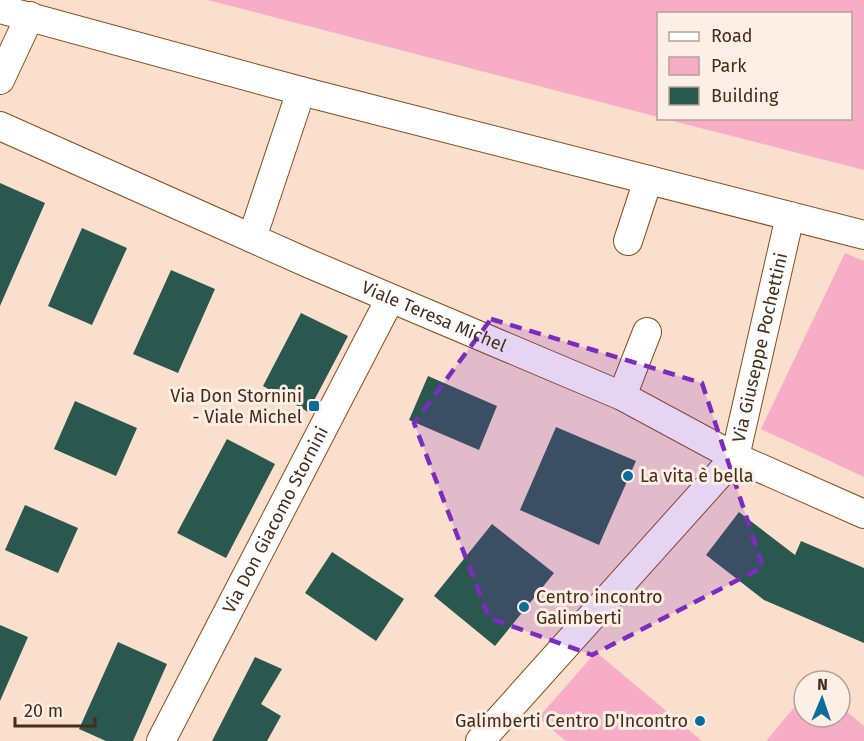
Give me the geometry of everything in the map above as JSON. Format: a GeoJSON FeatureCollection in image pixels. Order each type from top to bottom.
{"type":"FeatureCollection","features":[{"type":"Feature","properties":{"kind":"street"},"geometry":{"type":"LineString","coordinates":[[0,9],[301,91],[864,235]]}},
{"type":"Feature","properties":{"kind":"street"},"geometry":{"type":"LineString","coordinates":[[0,80],[30,16]]}},
{"type":"Feature","properties":{"kind":"street"},"geometry":{"type":"LineString","coordinates":[[252,238],[301,91]]}},
{"type":"Feature","properties":{"kind":"street","name":"Viale Teresa Michel"},"geometry":{"type":"LineString","coordinates":[[0,126],[390,299],[622,396],[735,457],[864,514]]}},
{"type":"Feature","properties":{"kind":"street"},"geometry":{"type":"LineString","coordinates":[[628,241],[648,180]]}},
{"type":"Feature","properties":{"kind":"street","name":"Via Giuseppe Pochettini"},"geometry":{"type":"LineString","coordinates":[[480,741],[735,457],[790,216]]}},
{"type":"Feature","properties":{"kind":"street","name":"Via Don Giacomo Stornini"},"geometry":{"type":"LineString","coordinates":[[161,741],[390,299]]}},
{"type":"Feature","properties":{"kind":"street"},"geometry":{"type":"LineString","coordinates":[[622,396],[647,332]]}},
{"type":"Feature","properties":{"kind":"highlighted area"},"geometry":{"type":"Polygon","coordinates":[[[491,319],[702,383],[763,567],[592,655],[489,618],[414,423],[491,319]]]}},
{"type":"Feature","properties":{"kind":"green space"},"geometry":{"type":"Polygon","coordinates":[[[208,0],[864,0],[864,170],[669,120],[852,120],[852,12],[657,12],[657,117],[208,0]]]}},
{"type":"Feature","properties":{"kind":"green space"},"geometry":{"type":"Polygon","coordinates":[[[845,253],[864,261],[864,477],[761,429],[845,253]]]}},
{"type":"Feature","properties":{"kind":"green space"},"geometry":{"type":"Polygon","coordinates":[[[596,652],[702,741],[566,741],[538,718],[596,652]]]}},
{"type":"Feature","properties":{"kind":"green space"},"geometry":{"type":"Polygon","coordinates":[[[792,710],[792,729],[852,729],[852,716],[864,726],[864,741],[766,741],[792,710]]]}},
{"type":"Feature","properties":{"kind":"building"},"geometry":{"type":"Polygon","coordinates":[[[0,183],[45,203],[0,306],[0,183]]]}},
{"type":"Feature","properties":{"kind":"building"},"geometry":{"type":"Polygon","coordinates":[[[82,228],[127,248],[92,325],[48,306],[82,228]]]}},
{"type":"Feature","properties":{"kind":"building"},"geometry":{"type":"Polygon","coordinates":[[[171,270],[215,289],[178,373],[133,354],[171,270]]]}},
{"type":"Feature","properties":{"kind":"building"},"geometry":{"type":"Polygon","coordinates":[[[301,313],[348,336],[308,412],[263,386],[301,313]]]}},
{"type":"Feature","properties":{"kind":"building"},"geometry":{"type":"Polygon","coordinates":[[[428,376],[497,406],[479,450],[409,420],[428,376]]]}},
{"type":"Feature","properties":{"kind":"building"},"geometry":{"type":"Polygon","coordinates":[[[75,401],[137,428],[116,476],[54,449],[75,401]]]}},
{"type":"Feature","properties":{"kind":"building"},"geometry":{"type":"Polygon","coordinates":[[[556,427],[636,461],[599,545],[520,510],[556,427]]]}},
{"type":"Feature","properties":{"kind":"building"},"geometry":{"type":"Polygon","coordinates":[[[227,439],[275,464],[226,558],[177,533],[227,439]]]}},
{"type":"Feature","properties":{"kind":"building"},"geometry":{"type":"Polygon","coordinates":[[[25,505],[78,528],[58,573],[5,550],[25,505]]]}},
{"type":"Feature","properties":{"kind":"building"},"geometry":{"type":"Polygon","coordinates":[[[739,512],[795,555],[801,541],[864,568],[864,643],[764,600],[706,555],[739,512]]]}},
{"type":"Feature","properties":{"kind":"building"},"geometry":{"type":"Polygon","coordinates":[[[492,524],[554,573],[495,646],[434,596],[492,524]]]}},
{"type":"Feature","properties":{"kind":"building"},"geometry":{"type":"Polygon","coordinates":[[[332,552],[404,599],[376,641],[305,593],[332,552]]]}},
{"type":"Feature","properties":{"kind":"building"},"geometry":{"type":"Polygon","coordinates":[[[0,625],[28,637],[0,701],[0,625]]]}},
{"type":"Feature","properties":{"kind":"building"},"geometry":{"type":"Polygon","coordinates":[[[118,642],[167,664],[133,741],[106,741],[79,729],[118,642]]]}},
{"type":"Feature","properties":{"kind":"building"},"geometry":{"type":"Polygon","coordinates":[[[255,657],[282,669],[261,704],[281,716],[267,741],[212,741],[255,657]]]}},
{"type":"Feature","properties":{"kind":"place","name":"Via Don Stornini - Viale Michel"},"geometry":{"type":"Point","coordinates":[314,406]}},
{"type":"Feature","properties":{"kind":"place","name":"La vita è bella"},"geometry":{"type":"Point","coordinates":[628,476]}},
{"type":"Feature","properties":{"kind":"place","name":"Centro incontro Galimberti"},"geometry":{"type":"Point","coordinates":[524,607]}},
{"type":"Feature","properties":{"kind":"place","name":"Galimberti Centro D'Incontro"},"geometry":{"type":"Point","coordinates":[700,721]}}]}
